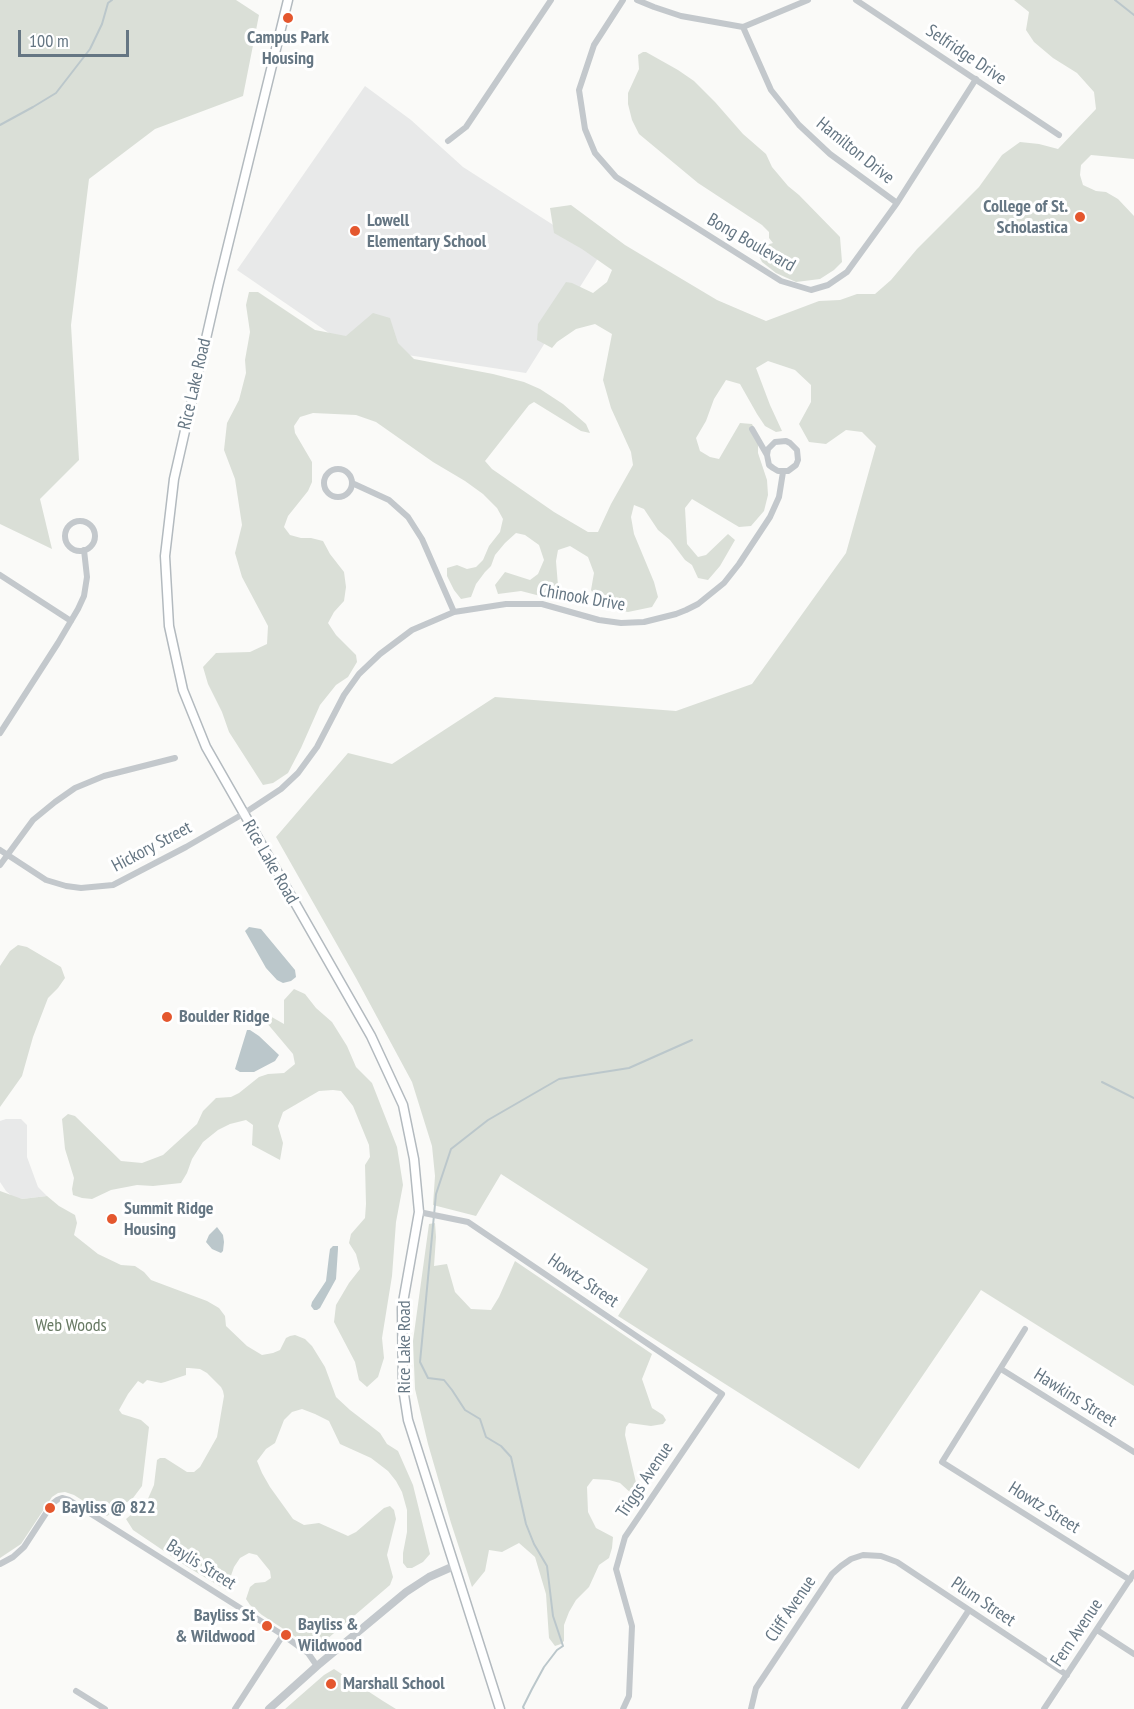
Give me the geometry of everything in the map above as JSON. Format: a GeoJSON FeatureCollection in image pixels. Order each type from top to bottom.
{"type":"FeatureCollection","features":[{"type":"Feature","properties":{"kind":"main road","name":"Rice Lake Road"},"geometry":{"type":"LineString","coordinates":[[288,0],[218,286],[174,479],[165,556],[169,626],[183,690],[206,747],[371,1036],[402,1104],[414,1159],[419,1212],[402,1308],[403,1388],[408,1420],[500,1709]]}},
{"type":"Feature","properties":{"kind":"street"},"geometry":{"type":"LineString","coordinates":[[448,141],[466,127],[551,0]]}},
{"type":"Feature","properties":{"kind":"street","name":"Bong Boulevard"},"geometry":{"type":"LineString","coordinates":[[623,0],[594,45],[579,90],[585,129],[595,153],[616,177],[781,281],[811,290],[828,285],[847,272],[897,203],[976,79]]}},
{"type":"Feature","properties":{"kind":"street"},"geometry":{"type":"LineString","coordinates":[[637,0],[681,16],[743,27],[808,0]]}},
{"type":"Feature","properties":{"kind":"street","name":"Selfridge Drive"},"geometry":{"type":"LineString","coordinates":[[856,0],[1059,135]]}},
{"type":"Feature","properties":{"kind":"street","name":"Hamilton Drive"},"geometry":{"type":"LineString","coordinates":[[743,27],[771,90],[799,125],[830,154],[897,203]]}},
{"type":"Feature","properties":{"kind":"street"},"geometry":{"type":"LineString","coordinates":[[752,429],[767,454],[769,465],[783,472]]}},
{"type":"Feature","properties":{"kind":"street","name":"Chinook Drive"},"geometry":{"type":"LineString","coordinates":[[243,814],[281,789],[298,773],[317,747],[344,694],[359,674],[380,654],[412,630],[454,612],[506,604],[542,604],[598,620],[621,623],[653,620],[686,610],[698,603],[724,583],[739,564],[770,517],[779,497],[783,472],[792,468],[798,460],[797,450],[786,441],[776,442],[768,449],[767,454]]}},
{"type":"Feature","properties":{"kind":"street"},"geometry":{"type":"LineString","coordinates":[[338,469],[346,471],[352,478],[352,483],[349,492],[341,496],[328,492],[324,484],[327,475],[338,469]]}},
{"type":"Feature","properties":{"kind":"street"},"geometry":{"type":"LineString","coordinates":[[352,483],[389,500],[408,517],[422,539],[454,612]]}},
{"type":"Feature","properties":{"kind":"street"},"geometry":{"type":"LineString","coordinates":[[77,522],[87,523],[95,535],[92,544],[84,550],[71,548],[66,540],[65,535],[69,527],[77,522]]}},
{"type":"Feature","properties":{"kind":"street"},"geometry":{"type":"LineString","coordinates":[[0,734],[71,621],[84,596],[87,577],[84,550]]}},
{"type":"Feature","properties":{"kind":"street"},"geometry":{"type":"LineString","coordinates":[[0,575],[71,621]]}},
{"type":"Feature","properties":{"kind":"street"},"geometry":{"type":"LineString","coordinates":[[0,865],[33,820],[75,788],[104,776],[175,758]]}},
{"type":"Feature","properties":{"kind":"street","name":"Hickory Street"},"geometry":{"type":"LineString","coordinates":[[0,850],[46,880],[81,888],[112,885],[186,847],[243,814]]}},
{"type":"Feature","properties":{"kind":"street","name":"Howtz Street"},"geometry":{"type":"LineString","coordinates":[[419,1212],[468,1222],[722,1394]]}},
{"type":"Feature","properties":{"kind":"street"},"geometry":{"type":"LineString","coordinates":[[1001,1369],[1025,1329]]}},
{"type":"Feature","properties":{"kind":"street","name":"Howtz Street"},"geometry":{"type":"LineString","coordinates":[[1001,1369],[942,1462],[1130,1580]]}},
{"type":"Feature","properties":{"kind":"street","name":"Hawkins Street"},"geometry":{"type":"LineString","coordinates":[[1001,1369],[1134,1452]]}},
{"type":"Feature","properties":{"kind":"street","name":"Triggs Avenue"},"geometry":{"type":"LineString","coordinates":[[623,1709],[629,1696],[632,1626],[616,1569],[625,1537],[722,1394]]}},
{"type":"Feature","properties":{"kind":"street","name":"Baylis Street"},"geometry":{"type":"LineString","coordinates":[[0,1564],[20,1552],[52,1504],[62,1498],[69,1500],[283,1635],[308,1653],[317,1666]]}},
{"type":"Feature","properties":{"kind":"street","name":"Cliff Avenue"},"geometry":{"type":"LineString","coordinates":[[751,1709],[756,1688],[832,1574],[851,1559],[863,1555],[881,1556]]}},
{"type":"Feature","properties":{"kind":"street","name":"Plum Street"},"geometry":{"type":"LineString","coordinates":[[881,1556],[897,1562],[1067,1675]]}},
{"type":"Feature","properties":{"kind":"street"},"geometry":{"type":"LineString","coordinates":[[269,1709],[406,1592],[429,1577],[454,1566]]}},
{"type":"Feature","properties":{"kind":"street","name":"Fern Avenue"},"geometry":{"type":"LineString","coordinates":[[1044,1709],[1134,1573]]}},
{"type":"Feature","properties":{"kind":"street"},"geometry":{"type":"LineString","coordinates":[[904,1709],[969,1610]]}},
{"type":"Feature","properties":{"kind":"street"},"geometry":{"type":"LineString","coordinates":[[1097,1630],[1134,1654]]}},
{"type":"Feature","properties":{"kind":"street"},"geometry":{"type":"LineString","coordinates":[[234,1709],[283,1635]]}},
{"type":"Feature","properties":{"kind":"street"},"geometry":{"type":"LineString","coordinates":[[76,1691],[105,1709]]}},
{"type":"Feature","properties":{"kind":"shaded area"},"geometry":{"type":"Polygon","coordinates":[[[365,86],[411,120],[463,167],[600,255],[526,373],[348,346],[237,270],[365,86]]]}},
{"type":"Feature","properties":{"kind":"shaded area"},"geometry":{"type":"Polygon","coordinates":[[[249,927],[261,929],[295,970],[296,977],[283,983],[277,980],[266,968],[245,931],[249,927]]]}},
{"type":"Feature","properties":{"kind":"shaded area"},"geometry":{"type":"Polygon","coordinates":[[[247,1030],[259,1036],[279,1055],[275,1061],[254,1072],[240,1072],[235,1069],[247,1030]]]}},
{"type":"Feature","properties":{"kind":"shaded area"},"geometry":{"type":"Polygon","coordinates":[[[21,1119],[27,1125],[27,1157],[38,1187],[47,1196],[14,1198],[0,1182],[0,1121],[21,1119]]]}},
{"type":"Feature","properties":{"kind":"shaded area"},"geometry":{"type":"Polygon","coordinates":[[[217,1227],[223,1235],[221,1253],[212,1249],[206,1242],[217,1227]]]}},
{"type":"Feature","properties":{"kind":"shaded area"},"geometry":{"type":"Polygon","coordinates":[[[338,1246],[336,1279],[320,1308],[314,1310],[311,1306],[312,1302],[326,1281],[330,1249],[338,1246]]]}},
{"type":"Feature","properties":{"kind":"green space"},"geometry":{"type":"Polygon","coordinates":[[[0,0],[236,0],[259,15],[243,96],[155,129],[89,179],[71,325],[79,460],[40,499],[52,549],[0,524],[0,0]]]}},
{"type":"Feature","properties":{"kind":"green space"},"geometry":{"type":"Polygon","coordinates":[[[1014,0],[1134,0],[1134,159],[1091,155],[1081,165],[1080,175],[1083,185],[1096,191],[1106,192],[1118,199],[1134,216],[1134,1386],[981,1290],[859,1469],[618,1316],[648,1269],[501,1174],[476,1216],[433,1205],[435,1176],[432,1146],[412,1082],[276,837],[348,753],[392,764],[495,697],[676,711],[752,684],[846,553],[876,446],[862,432],[846,430],[826,444],[809,442],[799,424],[811,402],[811,385],[795,370],[768,361],[756,368],[782,431],[776,432],[765,426],[740,384],[726,380],[714,399],[706,421],[696,438],[700,451],[719,459],[740,423],[752,424],[758,437],[758,453],[767,480],[768,495],[764,511],[751,526],[739,527],[692,499],[685,508],[687,544],[698,557],[706,555],[728,534],[735,540],[720,566],[708,580],[698,578],[692,565],[658,530],[644,509],[634,505],[631,517],[634,534],[658,597],[652,607],[628,612],[610,609],[597,601],[591,590],[594,573],[588,557],[570,546],[558,550],[556,561],[558,586],[552,599],[521,591],[498,594],[495,585],[505,572],[530,580],[538,574],[544,560],[539,545],[525,535],[516,533],[495,555],[491,566],[476,584],[471,597],[461,599],[447,576],[447,568],[457,565],[467,569],[476,567],[483,560],[489,546],[500,532],[503,519],[497,508],[465,481],[433,462],[376,422],[356,415],[313,413],[300,417],[294,426],[295,433],[312,462],[312,482],[308,491],[288,516],[284,527],[290,535],[323,541],[344,572],[346,587],[344,601],[328,623],[336,635],[356,655],[357,662],[348,677],[336,685],[320,705],[288,773],[273,783],[263,785],[229,732],[203,667],[216,653],[250,652],[267,644],[268,626],[242,577],[235,553],[242,525],[235,479],[224,450],[227,423],[239,400],[246,373],[245,360],[250,332],[246,305],[249,292],[258,292],[315,330],[346,336],[373,313],[390,318],[398,343],[414,359],[524,382],[563,404],[586,424],[590,433],[581,431],[534,402],[529,405],[485,461],[492,469],[554,512],[588,532],[598,532],[633,465],[631,452],[611,408],[603,380],[612,334],[595,324],[576,329],[552,348],[537,340],[538,324],[566,282],[593,293],[607,282],[612,270],[554,233],[550,208],[571,205],[625,245],[717,300],[766,321],[819,301],[840,300],[857,294],[875,294],[979,187],[1002,155],[1020,142],[1058,149],[1096,109],[1094,92],[1077,73],[1053,58],[1034,42],[1026,30],[1029,12],[1014,0]]]}},
{"type":"Feature","properties":{"kind":"green space"},"geometry":{"type":"Polygon","coordinates":[[[643,52],[694,81],[743,134],[766,154],[772,167],[788,186],[840,237],[842,262],[834,270],[820,279],[796,282],[776,273],[762,262],[758,254],[763,246],[773,243],[769,238],[769,232],[698,183],[639,134],[632,120],[628,93],[639,69],[638,55],[643,52]]]}},
{"type":"Feature","properties":{"kind":"green space"},"geometry":{"type":"Polygon","coordinates":[[[18,945],[27,947],[61,967],[65,978],[48,998],[33,1037],[22,1076],[0,1107],[0,966],[10,951],[18,945]]]}},
{"type":"Feature","properties":{"kind":"green space"},"geometry":{"type":"Polygon","coordinates":[[[294,989],[305,994],[332,1022],[347,1046],[356,1067],[372,1083],[397,1147],[403,1185],[396,1222],[392,1276],[382,1338],[384,1358],[378,1377],[367,1387],[359,1380],[355,1362],[334,1322],[336,1305],[360,1269],[356,1254],[349,1243],[351,1234],[365,1218],[365,1165],[370,1157],[369,1145],[353,1106],[341,1091],[319,1091],[283,1112],[278,1126],[283,1143],[280,1160],[252,1145],[253,1125],[246,1120],[218,1130],[203,1142],[181,1183],[137,1185],[111,1190],[92,1199],[73,1195],[74,1178],[65,1149],[62,1119],[68,1114],[75,1116],[121,1161],[142,1163],[163,1155],[197,1124],[203,1111],[216,1098],[231,1097],[259,1077],[284,1073],[295,1064],[293,1054],[261,1016],[263,1012],[284,1024],[284,1000],[294,989]]]}},
{"type":"Feature","properties":{"kind":"green space","name":"Web Woods"},"geometry":{"type":"Polygon","coordinates":[[[0,1191],[22,1199],[47,1196],[75,1215],[77,1223],[74,1235],[98,1254],[121,1265],[135,1266],[151,1280],[207,1301],[219,1308],[225,1316],[226,1326],[247,1346],[262,1355],[280,1350],[286,1338],[290,1336],[295,1335],[305,1339],[325,1367],[336,1397],[380,1433],[387,1444],[398,1451],[413,1485],[430,1554],[423,1562],[407,1568],[403,1563],[403,1553],[407,1532],[407,1510],[396,1481],[388,1471],[371,1458],[340,1444],[329,1421],[302,1409],[292,1412],[284,1420],[275,1443],[266,1449],[257,1461],[270,1487],[293,1519],[304,1525],[319,1523],[348,1536],[384,1508],[390,1506],[394,1510],[396,1519],[387,1555],[393,1577],[390,1585],[319,1646],[313,1647],[305,1643],[250,1605],[246,1599],[250,1587],[271,1578],[270,1571],[257,1555],[249,1553],[240,1558],[234,1567],[226,1590],[133,1530],[126,1519],[147,1501],[154,1485],[157,1460],[165,1458],[187,1472],[194,1472],[200,1467],[217,1437],[223,1391],[207,1373],[200,1369],[186,1368],[186,1375],[165,1382],[147,1380],[143,1384],[138,1381],[119,1410],[122,1414],[141,1420],[149,1427],[142,1486],[133,1498],[107,1516],[74,1495],[65,1492],[58,1493],[52,1497],[21,1544],[0,1558],[0,1191]]]}},
{"type":"Feature","properties":{"kind":"green space"},"geometry":{"type":"Polygon","coordinates":[[[435,1223],[434,1266],[447,1264],[455,1292],[471,1309],[491,1310],[515,1261],[652,1354],[642,1379],[652,1408],[663,1415],[666,1420],[663,1424],[651,1426],[629,1423],[626,1427],[625,1435],[637,1487],[636,1493],[633,1495],[620,1483],[609,1480],[593,1479],[587,1487],[588,1512],[596,1528],[613,1537],[612,1548],[609,1558],[599,1565],[589,1587],[576,1600],[569,1612],[564,1625],[564,1641],[555,1646],[549,1638],[546,1594],[535,1557],[519,1543],[502,1552],[489,1550],[485,1571],[472,1587],[428,1444],[415,1389],[413,1341],[429,1224],[435,1223]]]}},
{"type":"Feature","properties":{"kind":"green space","name":"Marshall School"},"geometry":{"type":"Polygon","coordinates":[[[334,1669],[396,1709],[285,1709],[334,1669]]]}},
{"type":"Feature","properties":{"kind":"waterway"},"geometry":{"type":"LineString","coordinates":[[0,125],[56,93],[90,49],[102,24],[108,3],[112,0]]}},
{"type":"Feature","properties":{"kind":"waterway"},"geometry":{"type":"LineString","coordinates":[[1115,0],[1134,15]]}},
{"type":"Feature","properties":{"kind":"waterway"},"geometry":{"type":"LineString","coordinates":[[524,1709],[544,1667],[563,1646],[553,1616],[547,1566],[526,1524],[511,1457],[501,1446],[486,1437],[480,1419],[465,1410],[444,1380],[428,1378],[420,1362],[436,1194],[451,1149],[488,1120],[559,1079],[629,1068],[692,1040]]}},
{"type":"Feature","properties":{"kind":"waterway"},"geometry":{"type":"LineString","coordinates":[[1102,1082],[1134,1098]]}},
{"type":"Feature","properties":{"kind":"place","name":"Campus Park Housing"},"geometry":{"type":"Point","coordinates":[288,18]}},
{"type":"Feature","properties":{"kind":"place","name":"College of St. Scholastica"},"geometry":{"type":"Point","coordinates":[1080,217]}},
{"type":"Feature","properties":{"kind":"place","name":"Lowell Elementary School"},"geometry":{"type":"Point","coordinates":[355,231]}},
{"type":"Feature","properties":{"kind":"place","name":"Boulder Ridge"},"geometry":{"type":"Point","coordinates":[167,1017]}},
{"type":"Feature","properties":{"kind":"place","name":"Summit Ridge Housing"},"geometry":{"type":"Point","coordinates":[112,1219]}},
{"type":"Feature","properties":{"kind":"place","name":"Bayliss @ 822"},"geometry":{"type":"Point","coordinates":[50,1508]}},
{"type":"Feature","properties":{"kind":"place","name":"Bayliss St & Wildwood"},"geometry":{"type":"Point","coordinates":[267,1626]}},
{"type":"Feature","properties":{"kind":"place","name":"Bayliss & Wildwood"},"geometry":{"type":"Point","coordinates":[286,1635]}},
{"type":"Feature","properties":{"kind":"place","name":"Marshall School"},"geometry":{"type":"Point","coordinates":[331,1684]}}]}
